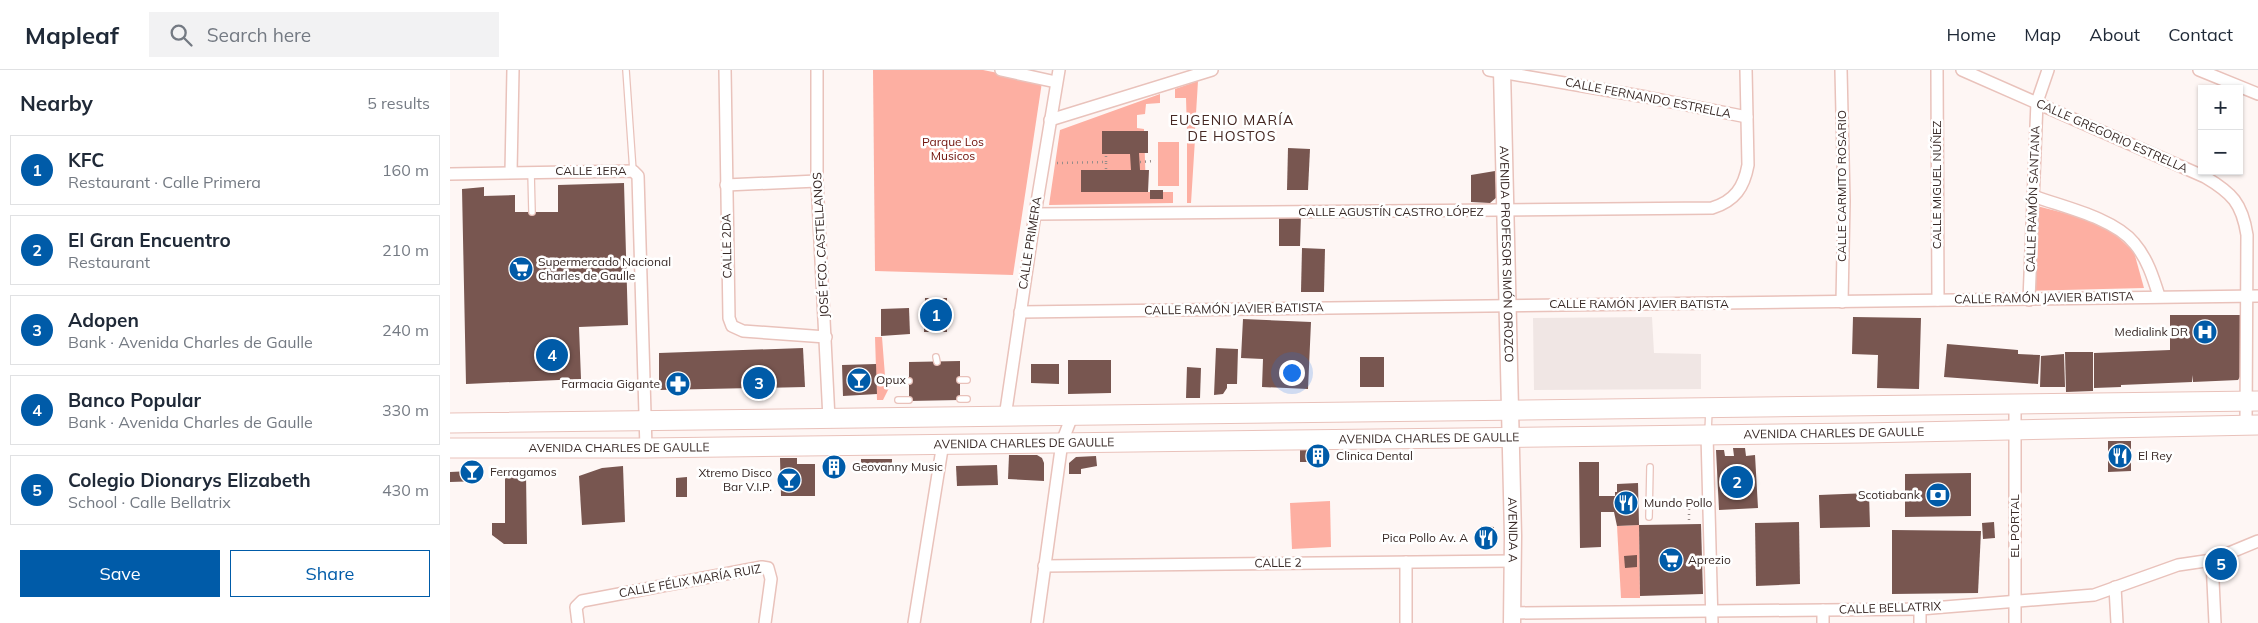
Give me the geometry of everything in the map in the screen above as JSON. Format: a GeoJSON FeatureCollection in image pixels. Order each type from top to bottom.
{"type":"FeatureCollection","features":[{"type":"Feature","properties":{"kind":"main road","name":"AVENIDA PROFESOR SIMÓN OROZCO"},"geometry":{"type":"LineString","coordinates":[[1498,71],[1506,212],[1510,437]]}},
{"type":"Feature","properties":{"kind":"main road","name":"AVENIDA CHARLES DE GAULLE"},"geometry":{"type":"LineString","coordinates":[[450,423],[1510,411],[2015,402],[2252,401]]}},
{"type":"Feature","properties":{"kind":"main road","name":"AVENIDA CHARLES DE GAULLE"},"geometry":{"type":"LineString","coordinates":[[450,448],[646,448],[1708,435],[2252,425]]}},
{"type":"Feature","properties":{"kind":"main road","name":"AVENIDA A"},"geometry":{"type":"LineString","coordinates":[[1510,437],[1512,618]]}},
{"type":"Feature","properties":{"kind":"street"},"geometry":{"type":"LineString","coordinates":[[511,172],[513,70]]}},
{"type":"Feature","properties":{"kind":"street","name":"CALLE 2DA"},"geometry":{"type":"LineString","coordinates":[[725,70],[729,318],[732,326],[743,331],[826,337]]}},
{"type":"Feature","properties":{"kind":"street","name":"JOSÉ FCO. CASTELLANOS"},"geometry":{"type":"LineString","coordinates":[[817,70],[817,181],[829,419]]}},
{"type":"Feature","properties":{"kind":"street"},"geometry":{"type":"LineString","coordinates":[[1002,70],[1056,82]]}},
{"type":"Feature","properties":{"kind":"street","name":"CALLE PRIMERA"},"geometry":{"type":"LineString","coordinates":[[1005,417],[1035,214],[1059,70]]}},
{"type":"Feature","properties":{"kind":"street"},"geometry":{"type":"LineString","coordinates":[[1050,120],[1212,70]]}},
{"type":"Feature","properties":{"kind":"street","name":"CALLE AGUSTÍN CASTRO LÓPEZ"},"geometry":{"type":"LineString","coordinates":[[1035,214],[1506,212],[1703,209],[1724,205],[1735,196],[1746,177],[1748,165],[1746,70]]}},
{"type":"Feature","properties":{"kind":"street","name":"CALLE CARMITO ROSARIO"},"geometry":{"type":"LineString","coordinates":[[1841,70],[1844,201],[1842,302]]}},
{"type":"Feature","properties":{"kind":"street","name":"CALLE MIGUEL NÚÑEZ"},"geometry":{"type":"LineString","coordinates":[[1936,70],[1938,300]]}},
{"type":"Feature","properties":{"kind":"street","name":"CALLE GREGORIO ESTRELLA"},"geometry":{"type":"LineString","coordinates":[[1962,70],[2206,177],[2221,186],[2238,203],[2244,215],[2253,296],[2252,425]]}},
{"type":"Feature","properties":{"kind":"street","name":"CALLE RAMÓN SANTANA"},"geometry":{"type":"LineString","coordinates":[[2029,300],[2036,102],[2048,70]]}},
{"type":"Feature","properties":{"kind":"street"},"geometry":{"type":"LineString","coordinates":[[2199,70],[2258,94]]}},
{"type":"Feature","properties":{"kind":"street","name":"CALLE FERNANDO ESTRELLA"},"geometry":{"type":"LineString","coordinates":[[1498,71],[1747,117]]}},
{"type":"Feature","properties":{"kind":"street","name":"CALLE 1ERA"},"geometry":{"type":"LineString","coordinates":[[450,174],[633,171],[638,176],[646,448]]}},
{"type":"Feature","properties":{"kind":"street"},"geometry":{"type":"LineString","coordinates":[[726,185],[817,181]]}},
{"type":"Feature","properties":{"kind":"street"},"geometry":{"type":"LineString","coordinates":[[2033,196],[2106,223],[2122,231],[2134,242],[2145,258],[2159,296]]}},
{"type":"Feature","properties":{"kind":"street","name":"CALLE RAMÓN JAVIER BATISTA"},"geometry":{"type":"LineString","coordinates":[[1020,312],[2253,296]]}},
{"type":"Feature","properties":{"kind":"street","name":"EL PORTAL"},"geometry":{"type":"LineString","coordinates":[[2015,402],[2015,623]]}},
{"type":"Feature","properties":{"kind":"street"},"geometry":{"type":"LineString","coordinates":[[1037,623],[1062,442],[1072,416]]}},
{"type":"Feature","properties":{"kind":"street"},"geometry":{"type":"LineString","coordinates":[[1708,435],[1711,617]]}},
{"type":"Feature","properties":{"kind":"street"},"geometry":{"type":"LineString","coordinates":[[914,623],[943,443]]}},
{"type":"Feature","properties":{"kind":"street","name":"CALLE BELLATRIX"},"geometry":{"type":"LineString","coordinates":[[1512,618],[1711,617],[1823,610],[1920,609],[2094,595],[2178,565],[2212,560],[2258,541]]}},
{"type":"Feature","properties":{"kind":"street"},"geometry":{"type":"LineString","coordinates":[[2212,560],[2215,623]]}},
{"type":"Feature","properties":{"kind":"street","name":"CALLE 2"},"geometry":{"type":"LineString","coordinates":[[1044,566],[1512,561]]}},
{"type":"Feature","properties":{"kind":"street"},"geometry":{"type":"LineString","coordinates":[[1406,562],[1406,623]]}},
{"type":"Feature","properties":{"kind":"street","name":"CALLE FÉLIX MARÍA RUIZ"},"geometry":{"type":"LineString","coordinates":[[578,623],[576,607],[582,600],[762,567],[768,568],[772,579],[765,623]]}},
{"type":"Feature","properties":{"kind":"street"},"geometry":{"type":"LineString","coordinates":[[2115,587],[2117,623]]}},
{"type":"Feature","properties":{"kind":"street"},"geometry":{"type":"LineString","coordinates":[[1920,609],[1920,623]]}},
{"type":"Feature","properties":{"kind":"street"},"geometry":{"type":"LineString","coordinates":[[1823,610],[1823,623]]}},
{"type":"Feature","properties":{"kind":"lane"},"geometry":{"type":"LineString","coordinates":[[626,70],[633,171]]}},
{"type":"Feature","properties":{"kind":"lane"},"geometry":{"type":"LineString","coordinates":[[531,172],[532,212]]}},
{"type":"Feature","properties":{"kind":"lane"},"geometry":{"type":"LineString","coordinates":[[960,380],[967,380]]}},
{"type":"Feature","properties":{"kind":"lane"},"geometry":{"type":"LineString","coordinates":[[899,381],[909,381]]}},
{"type":"Feature","properties":{"kind":"lane"},"geometry":{"type":"LineString","coordinates":[[960,399],[967,399]]}},
{"type":"Feature","properties":{"kind":"lane"},"geometry":{"type":"LineString","coordinates":[[898,400],[909,400]]}},
{"type":"Feature","properties":{"kind":"lane"},"geometry":{"type":"LineString","coordinates":[[1708,435],[1709,408]]}},
{"type":"Feature","properties":{"kind":"lane"},"geometry":{"type":"LineString","coordinates":[[1648,517],[1650,467]]}},
{"type":"Feature","properties":{"kind":"path"},"geometry":{"type":"LineString","coordinates":[[1106,154],[1106,169]]}},
{"type":"Feature","properties":{"kind":"path"},"geometry":{"type":"LineString","coordinates":[[1140,162],[1155,161]]}},
{"type":"Feature","properties":{"kind":"path"},"geometry":{"type":"LineString","coordinates":[[1043,163],[1106,162]]}},
{"type":"Feature","properties":{"kind":"path"},"geometry":{"type":"LineString","coordinates":[[1689,509],[1689,524]]}},
{"type":"Feature","properties":{"kind":"shaded area"},"geometry":{"type":"Polygon","coordinates":[[[1652,317],[1654,353],[1701,354],[1701,389],[1534,390],[1533,318],[1652,317]]]}},
{"type":"Feature","properties":{"kind":"green space","name":"Parque Los Musicos"},"geometry":{"type":"Polygon","coordinates":[[[873,70],[983,70],[1042,82],[1013,275],[875,271],[873,70]]]}},
{"type":"Feature","properties":{"kind":"green space"},"geometry":{"type":"Polygon","coordinates":[[[1198,81],[1195,130],[1187,131],[1186,98],[1175,98],[1175,89],[1198,81]]]}},
{"type":"Feature","properties":{"kind":"green space"},"geometry":{"type":"Polygon","coordinates":[[[1160,94],[1160,103],[1146,104],[1145,114],[1137,115],[1137,128],[1144,129],[1146,192],[1173,192],[1173,203],[1049,205],[1060,130],[1160,94]]]}},
{"type":"Feature","properties":{"kind":"green space"},"geometry":{"type":"Polygon","coordinates":[[[1187,139],[1195,139],[1191,203],[1187,203],[1187,139]]]}},
{"type":"Feature","properties":{"kind":"green space"},"geometry":{"type":"Polygon","coordinates":[[[1158,142],[1179,142],[1179,186],[1158,186],[1158,142]]]}},
{"type":"Feature","properties":{"kind":"green space"},"geometry":{"type":"Polygon","coordinates":[[[2029,204],[2103,223],[2134,252],[2144,288],[2027,291],[2029,204]]]}},
{"type":"Feature","properties":{"kind":"green space"},"geometry":{"type":"Polygon","coordinates":[[[875,337],[882,337],[885,376],[892,382],[883,400],[877,400],[875,337]]]}},
{"type":"Feature","properties":{"kind":"green space"},"geometry":{"type":"Polygon","coordinates":[[[1330,501],[1331,547],[1292,549],[1290,503],[1330,501]]]}},
{"type":"Feature","properties":{"kind":"green space"},"geometry":{"type":"Polygon","coordinates":[[[1639,525],[1640,598],[1621,598],[1617,526],[1639,525]]]}},
{"type":"Feature","properties":{"kind":"building"},"geometry":{"type":"Polygon","coordinates":[[[1102,131],[1148,131],[1148,153],[1139,153],[1140,170],[1149,170],[1148,192],[1081,192],[1081,170],[1131,170],[1130,154],[1102,154],[1102,131]]]}},
{"type":"Feature","properties":{"kind":"building"},"geometry":{"type":"Polygon","coordinates":[[[1288,148],[1310,149],[1308,190],[1287,190],[1288,148]]]}},
{"type":"Feature","properties":{"kind":"building"},"geometry":{"type":"Polygon","coordinates":[[[1495,171],[1497,197],[1490,203],[1471,202],[1471,175],[1495,171]]]}},
{"type":"Feature","properties":{"kind":"building","name":"Supermercado Nacional Charles de Gaulle"},"geometry":{"type":"Polygon","coordinates":[[[624,183],[628,325],[579,327],[581,379],[466,384],[462,189],[484,187],[484,196],[515,195],[515,212],[558,212],[558,185],[624,183]]]}},
{"type":"Feature","properties":{"kind":"building"},"geometry":{"type":"Polygon","coordinates":[[[1150,190],[1163,190],[1163,199],[1150,199],[1150,190]]]}},
{"type":"Feature","properties":{"kind":"building"},"geometry":{"type":"Polygon","coordinates":[[[1279,215],[1301,215],[1300,246],[1279,246],[1279,215]]]}},
{"type":"Feature","properties":{"kind":"building"},"geometry":{"type":"Polygon","coordinates":[[[1302,248],[1325,249],[1324,292],[1301,292],[1302,248]]]}},
{"type":"Feature","properties":{"kind":"building"},"geometry":{"type":"Polygon","coordinates":[[[925,298],[947,298],[947,332],[924,332],[925,298]]]}},
{"type":"Feature","properties":{"kind":"building"},"geometry":{"type":"Polygon","coordinates":[[[909,308],[910,334],[881,336],[881,309],[909,308]]]}},
{"type":"Feature","properties":{"kind":"building"},"geometry":{"type":"Polygon","coordinates":[[[2170,315],[2241,315],[2241,375],[2238,380],[2193,382],[2192,375],[2192,382],[2094,388],[2094,353],[2170,350],[2170,315]]]}},
{"type":"Feature","properties":{"kind":"building"},"geometry":{"type":"Polygon","coordinates":[[[1853,317],[1921,318],[1919,389],[1877,388],[1878,355],[1852,354],[1853,317]]]}},
{"type":"Feature","properties":{"kind":"building"},"geometry":{"type":"Polygon","coordinates":[[[1243,319],[1311,322],[1308,389],[1262,387],[1263,359],[1241,358],[1243,319]]]}},
{"type":"Feature","properties":{"kind":"building"},"geometry":{"type":"Polygon","coordinates":[[[1947,344],[2018,350],[2018,354],[2040,355],[2038,384],[1944,377],[1947,344]]]}},
{"type":"Feature","properties":{"kind":"building"},"geometry":{"type":"Polygon","coordinates":[[[803,348],[805,387],[659,390],[659,353],[803,348]]]}},
{"type":"Feature","properties":{"kind":"building"},"geometry":{"type":"Polygon","coordinates":[[[1216,348],[1238,349],[1237,384],[1227,384],[1223,394],[1214,395],[1216,348]]]}},
{"type":"Feature","properties":{"kind":"building"},"geometry":{"type":"Polygon","coordinates":[[[2065,352],[2093,352],[2093,391],[2066,392],[2065,352]]]}},
{"type":"Feature","properties":{"kind":"building"},"geometry":{"type":"Polygon","coordinates":[[[2064,354],[2065,387],[2040,387],[2041,356],[2064,354]]]}},
{"type":"Feature","properties":{"kind":"building"},"geometry":{"type":"Polygon","coordinates":[[[1360,357],[1384,357],[1384,387],[1360,387],[1360,357]]]}},
{"type":"Feature","properties":{"kind":"building"},"geometry":{"type":"Polygon","coordinates":[[[1068,360],[1111,360],[1111,393],[1068,394],[1068,360]]]}},
{"type":"Feature","properties":{"kind":"building"},"geometry":{"type":"Polygon","coordinates":[[[960,361],[960,400],[909,401],[909,362],[960,361]]]}},
{"type":"Feature","properties":{"kind":"building","name":"Opux"},"geometry":{"type":"Polygon","coordinates":[[[876,364],[877,394],[843,396],[842,365],[876,364]]]}},
{"type":"Feature","properties":{"kind":"building"},"geometry":{"type":"Polygon","coordinates":[[[1031,364],[1059,364],[1059,384],[1031,383],[1031,364]]]}},
{"type":"Feature","properties":{"kind":"building"},"geometry":{"type":"Polygon","coordinates":[[[1187,367],[1201,368],[1200,398],[1186,398],[1187,367]]]}},
{"type":"Feature","properties":{"kind":"building","name":"El Rey"},"geometry":{"type":"Polygon","coordinates":[[[2108,441],[2131,441],[2131,471],[2108,472],[2108,441]]]}},
{"type":"Feature","properties":{"kind":"building"},"geometry":{"type":"Polygon","coordinates":[[[1733,448],[1745,448],[1746,456],[1755,455],[1758,508],[1719,510],[1716,450],[1724,450],[1725,456],[1734,456],[1733,448]]]}},
{"type":"Feature","properties":{"kind":"building"},"geometry":{"type":"Polygon","coordinates":[[[1321,449],[1322,462],[1300,462],[1300,450],[1321,449]]]}},
{"type":"Feature","properties":{"kind":"building"},"geometry":{"type":"Polygon","coordinates":[[[1009,455],[1037,455],[1042,458],[1044,463],[1044,481],[1008,479],[1009,455]]]}},
{"type":"Feature","properties":{"kind":"building"},"geometry":{"type":"Polygon","coordinates":[[[1096,456],[1097,466],[1081,469],[1081,474],[1069,474],[1069,463],[1076,457],[1096,456]]]}},
{"type":"Feature","properties":{"kind":"building","name":"Geovanny Music"},"geometry":{"type":"Polygon","coordinates":[[[842,457],[842,476],[826,476],[826,458],[842,457]]]}},
{"type":"Feature","properties":{"kind":"building"},"geometry":{"type":"Polygon","coordinates":[[[780,458],[797,458],[797,464],[815,464],[815,496],[781,496],[780,458]]]}},
{"type":"Feature","properties":{"kind":"building"},"geometry":{"type":"Polygon","coordinates":[[[861,459],[892,459],[892,472],[861,472],[861,459]]]}},
{"type":"Feature","properties":{"kind":"building","name":"Ferragamos"},"geometry":{"type":"Polygon","coordinates":[[[471,462],[480,462],[481,481],[450,482],[450,472],[471,471],[471,462]]]}},
{"type":"Feature","properties":{"kind":"building"},"geometry":{"type":"Polygon","coordinates":[[[1579,462],[1599,462],[1599,496],[1615,496],[1617,484],[1638,483],[1639,525],[1617,526],[1614,512],[1601,512],[1601,547],[1580,548],[1579,462]]]}},
{"type":"Feature","properties":{"kind":"building"},"geometry":{"type":"Polygon","coordinates":[[[997,465],[998,485],[957,486],[956,466],[997,465]]]}},
{"type":"Feature","properties":{"kind":"building"},"geometry":{"type":"Polygon","coordinates":[[[623,466],[625,522],[582,525],[579,476],[602,468],[623,466]]]}},
{"type":"Feature","properties":{"kind":"building"},"geometry":{"type":"Polygon","coordinates":[[[505,473],[526,473],[527,544],[504,544],[492,535],[492,523],[505,523],[505,473]]]}},
{"type":"Feature","properties":{"kind":"building","name":"Scotiabank"},"geometry":{"type":"Polygon","coordinates":[[[1971,473],[1971,516],[1905,517],[1905,474],[1971,473]]]}},
{"type":"Feature","properties":{"kind":"building"},"geometry":{"type":"Polygon","coordinates":[[[687,477],[687,497],[676,497],[676,478],[687,477]]]}},
{"type":"Feature","properties":{"kind":"building"},"geometry":{"type":"Polygon","coordinates":[[[1869,493],[1870,527],[1820,528],[1819,495],[1869,493]]]}},
{"type":"Feature","properties":{"kind":"building"},"geometry":{"type":"Polygon","coordinates":[[[1799,522],[1800,584],[1756,586],[1755,523],[1799,522]]]}},
{"type":"Feature","properties":{"kind":"building"},"geometry":{"type":"Polygon","coordinates":[[[1994,522],[1995,538],[1983,539],[1982,523],[1994,522]]]}},
{"type":"Feature","properties":{"kind":"building","name":"Aprezio"},"geometry":{"type":"Polygon","coordinates":[[[1701,524],[1703,594],[1640,596],[1639,525],[1701,524]]]}},
{"type":"Feature","properties":{"kind":"building","name":"Pica Pollo Av. A"},"geometry":{"type":"Polygon","coordinates":[[[1481,526],[1494,527],[1492,549],[1479,548],[1481,526]]]}},
{"type":"Feature","properties":{"kind":"building"},"geometry":{"type":"Polygon","coordinates":[[[1892,530],[1981,531],[1978,593],[1892,594],[1892,530]]]}},
{"type":"Feature","properties":{"kind":"building"},"geometry":{"type":"Polygon","coordinates":[[[1637,555],[1637,567],[1625,568],[1624,556],[1637,555]]]}},
{"type":"Feature","properties":{"kind":"place","name":"Supermercado Nacional Charles de Gaulle"},"geometry":{"type":"Point","coordinates":[521,269]}},
{"type":"Feature","properties":{"kind":"place","name":"KFC"},"geometry":{"type":"Point","coordinates":[936,315]}},
{"type":"Feature","properties":{"kind":"place","name":"Medialink DR"},"geometry":{"type":"Point","coordinates":[2205,332]}},
{"type":"Feature","properties":{"kind":"place","name":"Banco Popular"},"geometry":{"type":"Point","coordinates":[552,355]}},
{"type":"Feature","properties":{"kind":"place","name":"Opux"},"geometry":{"type":"Point","coordinates":[859,380]}},
{"type":"Feature","properties":{"kind":"place","name":"Adopen"},"geometry":{"type":"Point","coordinates":[759,383]}},
{"type":"Feature","properties":{"kind":"place","name":"Farmacia Gigante"},"geometry":{"type":"Point","coordinates":[678,384]}},
{"type":"Feature","properties":{"kind":"place","name":"Clinica Dental"},"geometry":{"type":"Point","coordinates":[1318,456]}},
{"type":"Feature","properties":{"kind":"place","name":"El Rey"},"geometry":{"type":"Point","coordinates":[2120,456]}},
{"type":"Feature","properties":{"kind":"place","name":"Geovanny Music"},"geometry":{"type":"Point","coordinates":[834,467]}},
{"type":"Feature","properties":{"kind":"place","name":"Ferragamos"},"geometry":{"type":"Point","coordinates":[472,472]}},
{"type":"Feature","properties":{"kind":"place","name":"Xtremo Disco Bar V.I.P."},"geometry":{"type":"Point","coordinates":[789,480]}},
{"type":"Feature","properties":{"kind":"place","name":"El Gran Encuentro"},"geometry":{"type":"Point","coordinates":[1737,482]}},
{"type":"Feature","properties":{"kind":"place","name":"Scotiabank"},"geometry":{"type":"Point","coordinates":[1938,495]}},
{"type":"Feature","properties":{"kind":"place","name":"Mundo Pollo"},"geometry":{"type":"Point","coordinates":[1626,503]}},
{"type":"Feature","properties":{"kind":"place","name":"Pica Pollo Av. A"},"geometry":{"type":"Point","coordinates":[1486,538]}},
{"type":"Feature","properties":{"kind":"place","name":"Aprezio"},"geometry":{"type":"Point","coordinates":[1671,560]}},
{"type":"Feature","properties":{"kind":"place","name":"Colegio Dionarys Elizabeth"},"geometry":{"type":"Point","coordinates":[2221,564]}},
{"type":"Feature","properties":{"kind":"district","name":"EUGENIO MARÍA DE HOSTOS"},"geometry":{"type":"Point","coordinates":[1232,128]}}]}
